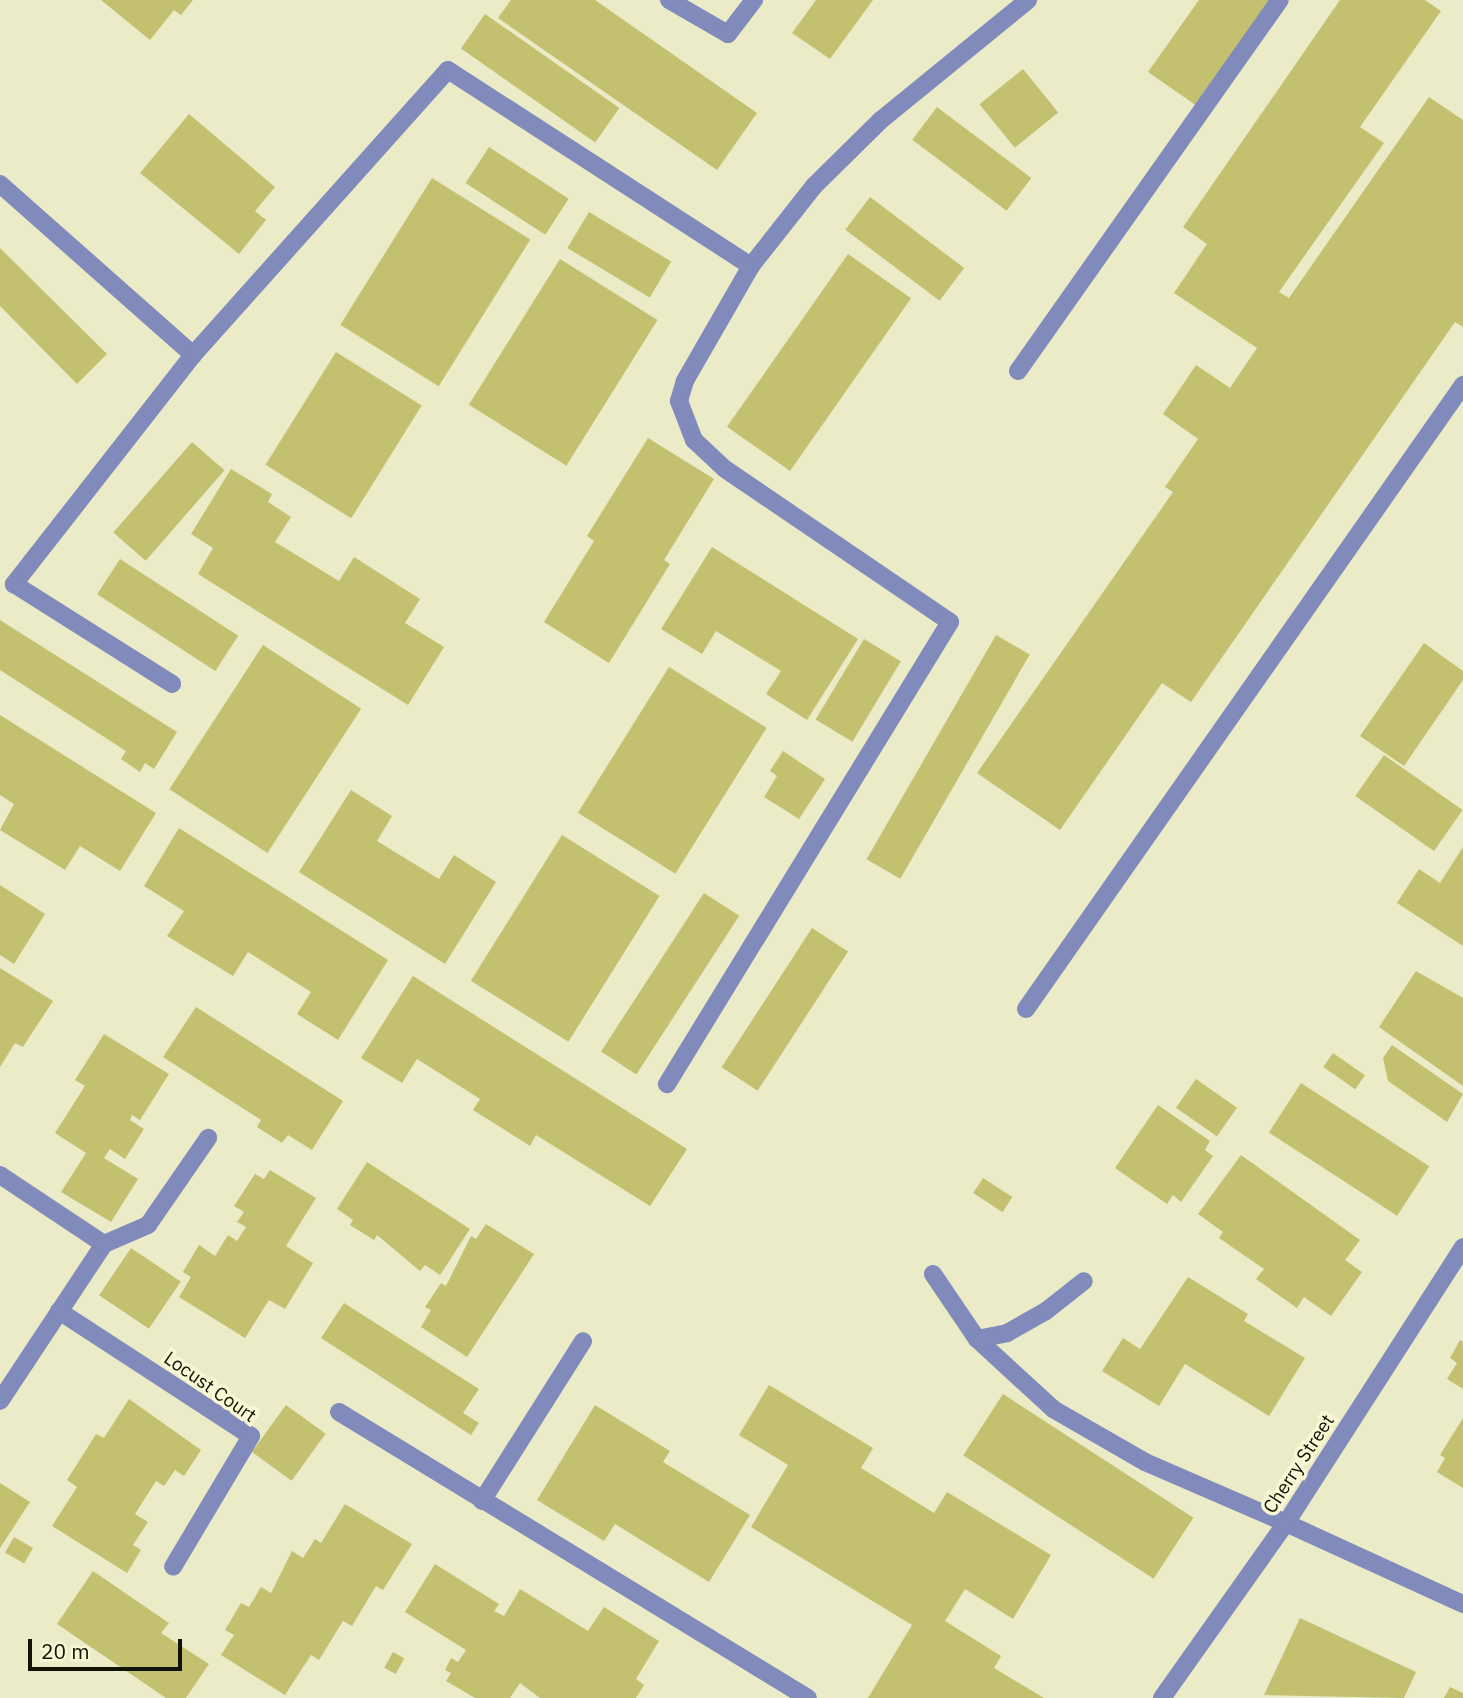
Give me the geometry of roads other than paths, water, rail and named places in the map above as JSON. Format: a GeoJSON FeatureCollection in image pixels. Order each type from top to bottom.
{"type":"FeatureCollection","features":[{"type":"Feature","properties":{"kind":"street"},"geometry":{"type":"LineString","coordinates":[[669,0],[728,34],[754,0]]}},
{"type":"Feature","properties":{"kind":"street"},"geometry":{"type":"LineString","coordinates":[[667,1084],[950,622],[725,469],[694,440],[679,401],[685,381],[751,266],[814,186],[881,120],[1028,0]]}},
{"type":"Feature","properties":{"kind":"street"},"geometry":{"type":"LineString","coordinates":[[1017,371],[1280,0]]}},
{"type":"Feature","properties":{"kind":"street"},"geometry":{"type":"LineString","coordinates":[[172,684],[14,584],[193,355],[448,71],[751,266]]}},
{"type":"Feature","properties":{"kind":"street"},"geometry":{"type":"LineString","coordinates":[[0,184],[193,355]]}},
{"type":"Feature","properties":{"kind":"street"},"geometry":{"type":"LineString","coordinates":[[1026,1009],[1463,385]]}},
{"type":"Feature","properties":{"kind":"street"},"geometry":{"type":"LineString","coordinates":[[0,1401],[104,1244],[148,1225],[208,1138]]}},
{"type":"Feature","properties":{"kind":"street"},"geometry":{"type":"LineString","coordinates":[[0,1175],[104,1244]]}},
{"type":"Feature","properties":{"kind":"street","name":"Cherry Street"},"geometry":{"type":"LineString","coordinates":[[1162,1698],[1286,1523],[1463,1247]]}},
{"type":"Feature","properties":{"kind":"street"},"geometry":{"type":"LineString","coordinates":[[933,1274],[977,1339],[1053,1409],[1145,1462],[1463,1604]]}},
{"type":"Feature","properties":{"kind":"street"},"geometry":{"type":"LineString","coordinates":[[977,1339],[1007,1332],[1046,1311],[1084,1281]]}},
{"type":"Feature","properties":{"kind":"street","name":"Locust Court"},"geometry":{"type":"LineString","coordinates":[[59,1311],[251,1436],[173,1567]]}},
{"type":"Feature","properties":{"kind":"street"},"geometry":{"type":"LineString","coordinates":[[482,1501],[583,1341]]}},
{"type":"Feature","properties":{"kind":"street"},"geometry":{"type":"LineString","coordinates":[[339,1412],[808,1698]]}}]}
